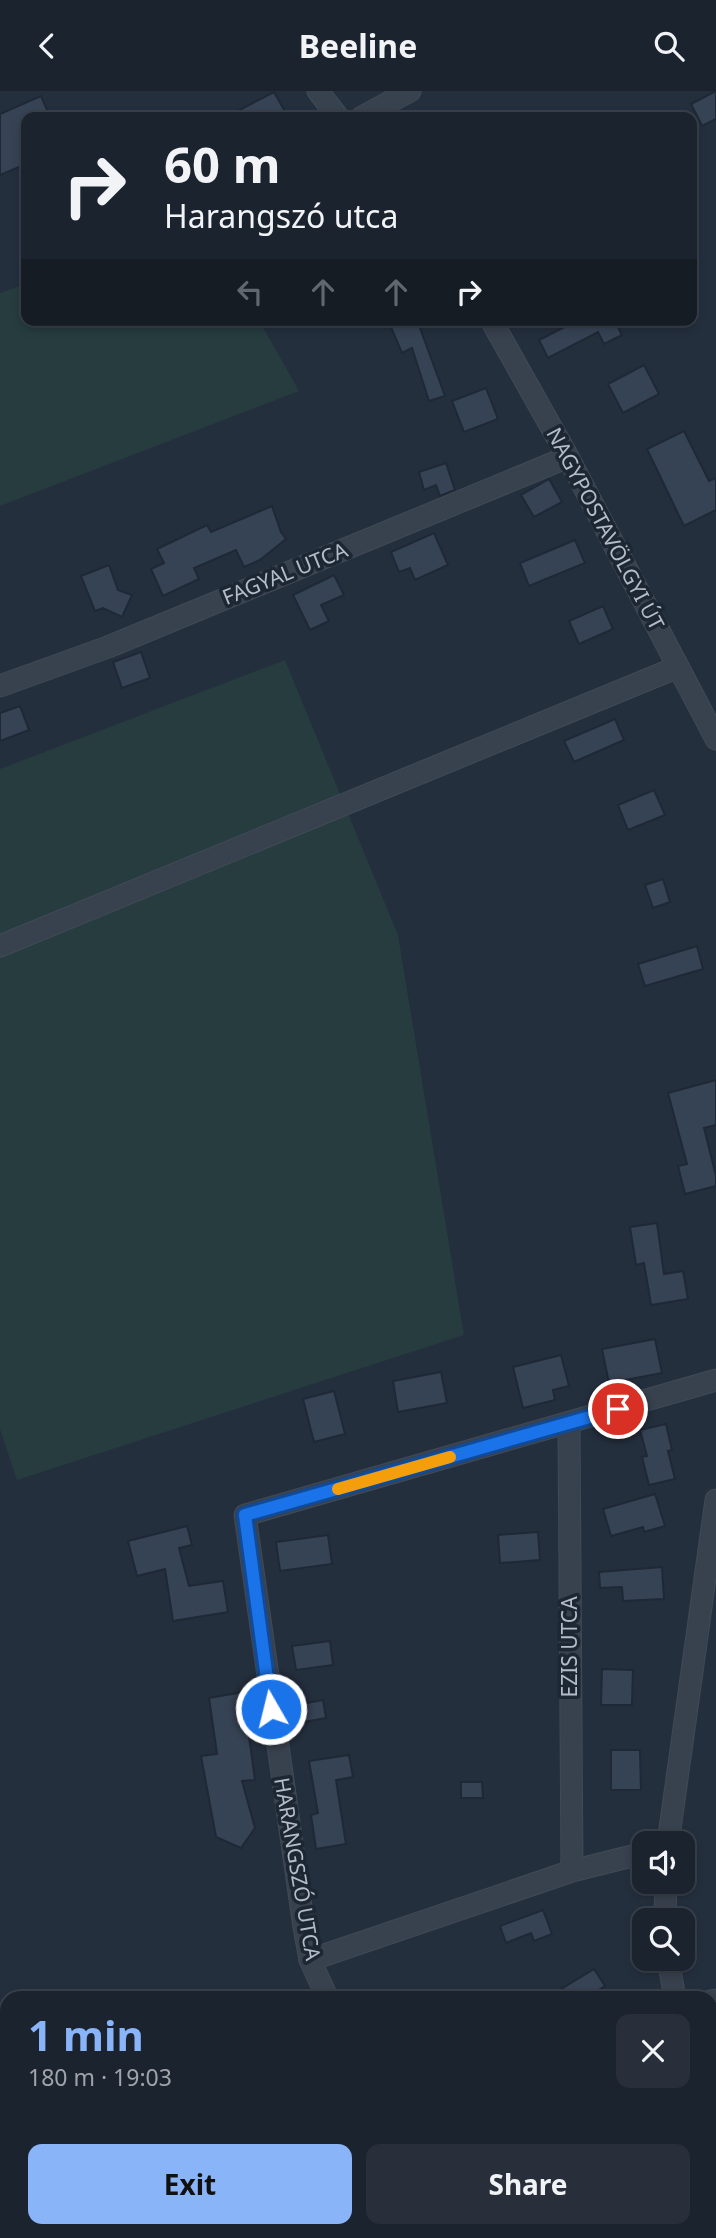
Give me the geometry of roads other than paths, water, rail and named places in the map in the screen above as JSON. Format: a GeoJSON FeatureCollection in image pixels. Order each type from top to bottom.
{"type":"FeatureCollection","features":[{"type":"Feature","properties":{"kind":"street"},"geometry":{"type":"LineString","coordinates":[[318,91],[334,112]]}},
{"type":"Feature","properties":{"kind":"street"},"geometry":{"type":"LineString","coordinates":[[371,112],[410,91]]}},
{"type":"Feature","properties":{"kind":"street","name":"NAGYPOSTAVÖLGYI ÚT"},"geometry":{"type":"LineString","coordinates":[[494,326],[568,457],[716,739]]}},
{"type":"Feature","properties":{"kind":"street","name":"FAGYAL UTCA"},"geometry":{"type":"LineString","coordinates":[[0,687],[120,642],[568,457]]}},
{"type":"Feature","properties":{"kind":"street"},"geometry":{"type":"LineString","coordinates":[[0,946],[678,667]]}},
{"type":"Feature","properties":{"kind":"street","name":"HARANGSZÓ UTCA"},"geometry":{"type":"LineString","coordinates":[[324,1991],[310,1960],[279,1764],[245,1515],[716,1380]]}},
{"type":"Feature","properties":{"kind":"street","name":"EZIS UTCA"},"geometry":{"type":"LineString","coordinates":[[569,1423],[572,1871]]}},
{"type":"Feature","properties":{"kind":"street"},"geometry":{"type":"LineString","coordinates":[[670,1831],[716,1500]]}},
{"type":"Feature","properties":{"kind":"street"},"geometry":{"type":"LineString","coordinates":[[310,1960],[572,1871],[632,1856]]}},
{"type":"Feature","properties":{"kind":"street"},"geometry":{"type":"LineString","coordinates":[[670,1971],[674,1991]]}}]}
